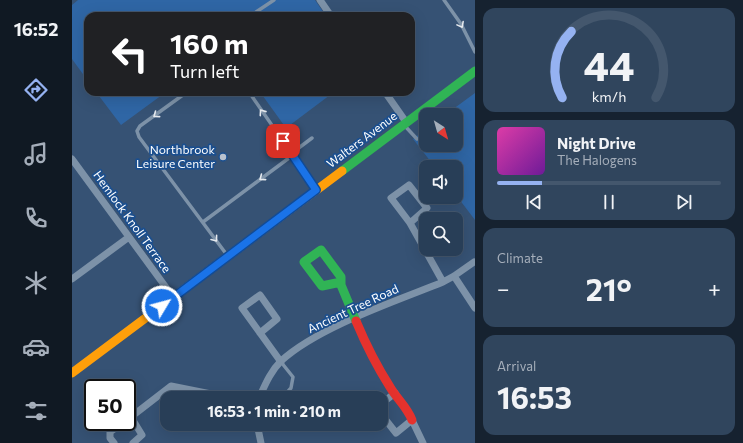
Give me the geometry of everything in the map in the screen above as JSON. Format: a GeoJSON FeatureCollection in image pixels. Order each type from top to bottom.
{"type":"FeatureCollection","features":[{"type":"Feature","properties":{"kind":"main road","name":"Walters Avenue"},"geometry":{"type":"LineString","coordinates":[[72,373],[475,71]]}},
{"type":"Feature","properties":{"kind":"main road"},"geometry":{"type":"LineString","coordinates":[[341,282],[372,358],[395,393],[408,409],[412,420]]}},
{"type":"Feature","properties":{"kind":"street"},"geometry":{"type":"LineString","coordinates":[[323,2],[329,12]]}},
{"type":"Feature","properties":{"kind":"street"},"geometry":{"type":"LineString","coordinates":[[388,96],[405,124]]}},
{"type":"Feature","properties":{"kind":"street","name":"Hemlock Knoll Terrace"},"geometry":{"type":"LineString","coordinates":[[72,159],[174,297]]}},
{"type":"Feature","properties":{"kind":"street"},"geometry":{"type":"LineString","coordinates":[[410,223],[427,208],[409,185],[391,198],[410,223],[443,282]]}},
{"type":"Feature","properties":{"kind":"street"},"geometry":{"type":"LineString","coordinates":[[72,279],[129,237]]}},
{"type":"Feature","properties":{"kind":"street","name":"Ancient Tree Road"},"geometry":{"type":"LineString","coordinates":[[262,391],[268,378],[281,362],[304,344],[355,318],[443,282],[474,262]]}},
{"type":"Feature","properties":{"kind":"street"},"geometry":{"type":"LineString","coordinates":[[454,276],[475,308]]}},
{"type":"Feature","properties":{"kind":"street"},"geometry":{"type":"LineString","coordinates":[[260,332],[277,319],[260,295],[242,308],[281,362]]}},
{"type":"Feature","properties":{"kind":"street"},"geometry":{"type":"LineString","coordinates":[[164,391],[171,386],[196,391]]}},
{"type":"Feature","properties":{"kind":"street"},"geometry":{"type":"LineString","coordinates":[[388,398],[395,393]]}},
{"type":"Feature","properties":{"kind":"street"},"geometry":{"type":"LineString","coordinates":[[136,413],[160,394]]}},
{"type":"Feature","properties":{"kind":"street"},"geometry":{"type":"LineString","coordinates":[[388,423],[396,433],[412,420],[424,443]]}},
{"type":"Feature","properties":{"kind":"street"},"geometry":{"type":"LineString","coordinates":[[133,443],[142,435],[136,427]]}},
{"type":"Feature","properties":{"kind":"street"},"geometry":{"type":"LineString","coordinates":[[111,431],[110,438],[114,443]]}},
{"type":"Feature","properties":{"kind":"street"},"geometry":{"type":"LineString","coordinates":[[258,431],[261,443]]}},
{"type":"Feature","properties":{"kind":"lane"},"geometry":{"type":"LineString","coordinates":[[256,12],[274,0]]}},
{"type":"Feature","properties":{"kind":"lane"},"geometry":{"type":"LineString","coordinates":[[444,0],[461,24],[475,52]]}},
{"type":"Feature","properties":{"kind":"lane"},"geometry":{"type":"LineString","coordinates":[[181,96],[140,126],[137,131],[139,138],[228,256]]}},
{"type":"Feature","properties":{"kind":"lane"},"geometry":{"type":"LineString","coordinates":[[252,96],[316,190]]}},
{"type":"Feature","properties":{"kind":"lane"},"geometry":{"type":"LineString","coordinates":[[405,124],[417,139]]}},
{"type":"Feature","properties":{"kind":"lane"},"geometry":{"type":"LineString","coordinates":[[203,222],[312,138]]}},
{"type":"Feature","properties":{"kind":"lane"},"geometry":{"type":"LineString","coordinates":[[281,362],[293,377],[291,388],[288,391]]}},
{"type":"Feature","properties":{"kind":"shaded area"},"geometry":{"type":"Polygon","coordinates":[[[78,0],[315,0],[323,12],[84,12],[84,76],[72,59],[72,5],[78,0]]]}},
{"type":"Feature","properties":{"kind":"shaded area"},"geometry":{"type":"Polygon","coordinates":[[[475,93],[475,220],[463,204],[463,160],[430,160],[423,152],[463,152],[463,108],[455,108],[475,93]]]}},
{"type":"Feature","properties":{"kind":"shaded area"},"geometry":{"type":"Polygon","coordinates":[[[99,96],[161,96],[121,125],[99,96]]]}},
{"type":"Feature","properties":{"kind":"shaded area"},"geometry":{"type":"Polygon","coordinates":[[[263,96],[329,96],[286,128],[263,96]]]}},
{"type":"Feature","properties":{"kind":"shaded area"},"geometry":{"type":"Polygon","coordinates":[[[419,134],[419,147],[413,139],[419,134]]]}},
{"type":"Feature","properties":{"kind":"traffic: fast"},"geometry":{"type":"LineString","coordinates":[[342,171],[475,71]]}},
{"type":"Feature","properties":{"kind":"traffic: fast"},"geometry":{"type":"LineString","coordinates":[[341,282],[322,286],[304,262],[321,250],[341,277],[341,285],[356,321]]}},
{"type":"Feature","properties":{"kind":"traffic: slow"},"geometry":{"type":"LineString","coordinates":[[72,373],[342,171]]}},
{"type":"Feature","properties":{"kind":"traffic: jam"},"geometry":{"type":"LineString","coordinates":[[356,321],[367,347],[380,371],[412,420]]}},
{"type":"Feature","properties":{"kind":"place","name":"Northbrook Leisure Center"},"geometry":{"type":"Point","coordinates":[223,157]}},
{"type":"Feature","properties":{"kind":"route"},"geometry":{"type":"LineString","coordinates":[[162,306],[316,190],[283,141]]}}]}
